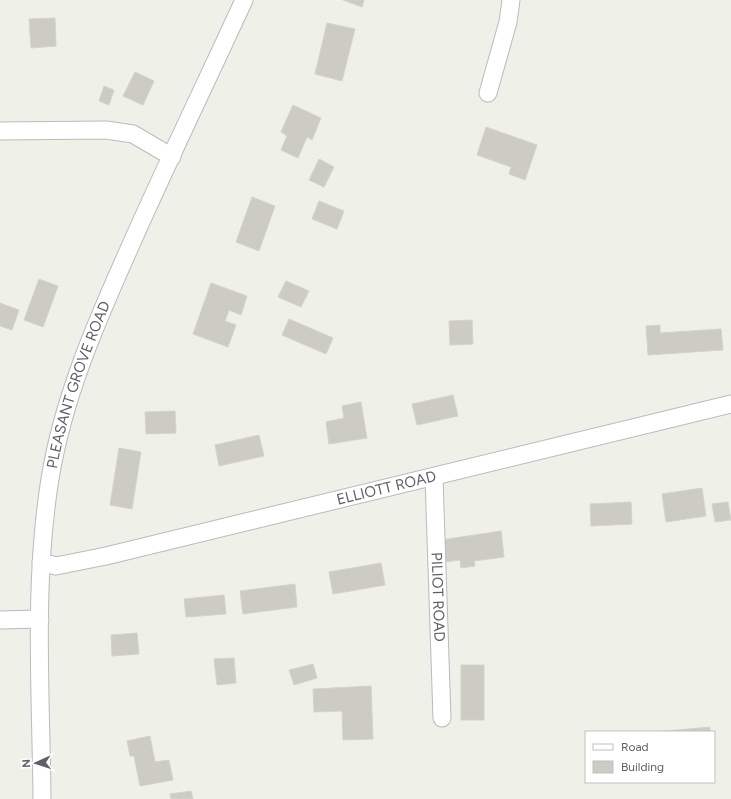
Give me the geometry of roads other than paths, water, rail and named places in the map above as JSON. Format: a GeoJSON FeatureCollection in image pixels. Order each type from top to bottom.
{"type":"FeatureCollection","features":[{"type":"Feature","properties":{"kind":"street","name":"PLEASANT GROVE ROAD"},"geometry":{"type":"LineString","coordinates":[[42,799],[40,619],[41,562],[51,473],[64,417],[81,364],[104,305],[244,0]]}},
{"type":"Feature","properties":{"kind":"street"},"geometry":{"type":"LineString","coordinates":[[488,93],[508,22],[511,0]]}},
{"type":"Feature","properties":{"kind":"street"},"geometry":{"type":"LineString","coordinates":[[0,130],[106,130],[133,134],[172,156]]}},
{"type":"Feature","properties":{"kind":"street","name":"ELLIOTT ROAD"},"geometry":{"type":"LineString","coordinates":[[41,562],[56,566],[106,556],[731,404]]}},
{"type":"Feature","properties":{"kind":"street","name":"PILIOT ROAD"},"geometry":{"type":"LineString","coordinates":[[434,477],[442,718]]}},
{"type":"Feature","properties":{"kind":"street"},"geometry":{"type":"LineString","coordinates":[[0,620],[40,619]]}}]}
